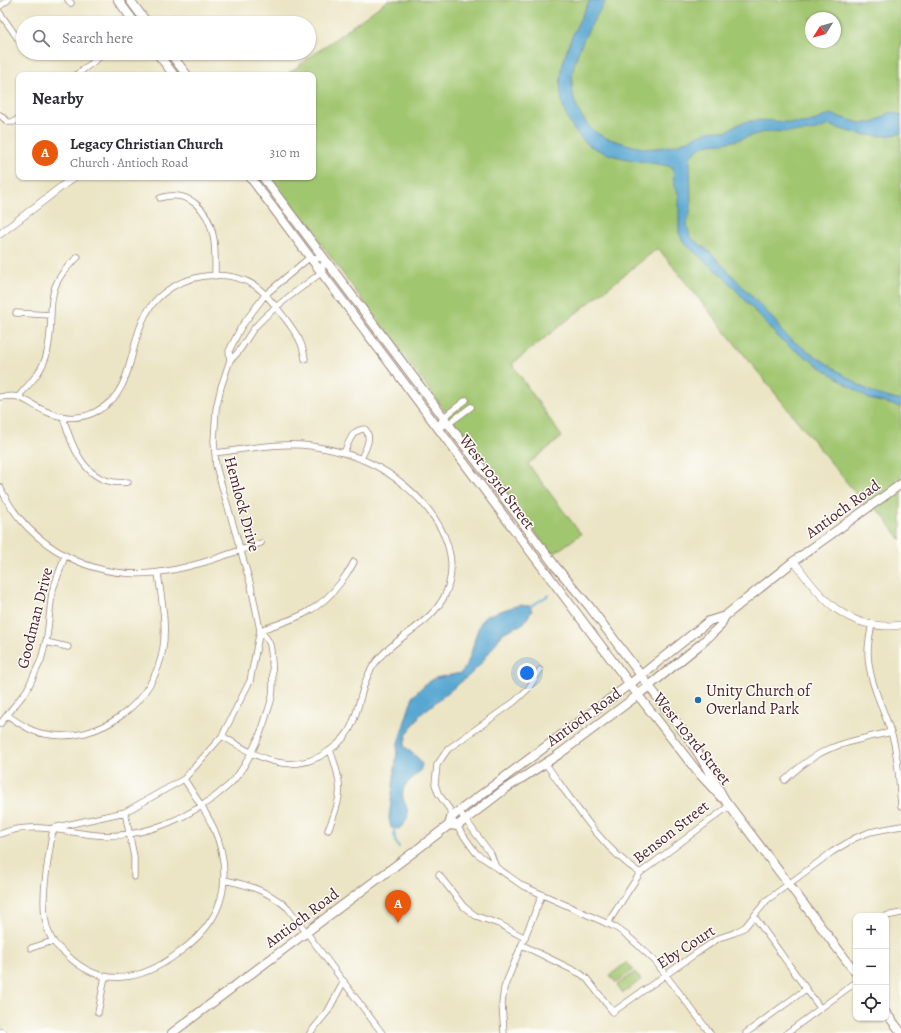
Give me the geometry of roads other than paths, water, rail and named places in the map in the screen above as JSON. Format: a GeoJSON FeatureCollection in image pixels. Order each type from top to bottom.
{"type":"FeatureCollection","features":[{"type":"Feature","properties":{"kind":"main road"},"geometry":{"type":"LineString","coordinates":[[118,0],[130,16]]}},
{"type":"Feature","properties":{"kind":"main road"},"geometry":{"type":"LineString","coordinates":[[130,0],[142,16]]}},
{"type":"Feature","properties":{"kind":"main road"},"geometry":{"type":"LineString","coordinates":[[162,60],[172,72]]}},
{"type":"Feature","properties":{"kind":"main road"},"geometry":{"type":"LineString","coordinates":[[175,60],[184,72]]}},
{"type":"Feature","properties":{"kind":"main road","name":"West 103rd Street"},"geometry":{"type":"LineString","coordinates":[[252,180],[638,695],[706,782],[727,803]]}},
{"type":"Feature","properties":{"kind":"main road","name":"West 103rd Street"},"geometry":{"type":"LineString","coordinates":[[265,180],[556,567],[589,606],[688,738],[727,803],[853,969]]}},
{"type":"Feature","properties":{"kind":"main road","name":"Antioch Road"},"geometry":{"type":"LineString","coordinates":[[452,820],[465,819],[649,687],[716,630],[725,616],[794,562],[901,484]]}},
{"type":"Feature","properties":{"kind":"main road","name":"Antioch Road"},"geometry":{"type":"LineString","coordinates":[[172,1033],[307,932],[452,820],[459,811],[630,684],[709,621],[725,616]]}},
{"type":"Feature","properties":{"kind":"main road"},"geometry":{"type":"LineString","coordinates":[[706,782],[704,774],[707,768]]}},
{"type":"Feature","properties":{"kind":"main road"},"geometry":{"type":"LineString","coordinates":[[889,1017],[901,1032]]}},
{"type":"Feature","properties":{"kind":"street"},"geometry":{"type":"LineString","coordinates":[[0,6],[8,0]]}},
{"type":"Feature","properties":{"kind":"street"},"geometry":{"type":"LineString","coordinates":[[0,13],[16,36]]}},
{"type":"Feature","properties":{"kind":"street"},"geometry":{"type":"LineString","coordinates":[[80,72],[96,60]]}},
{"type":"Feature","properties":{"kind":"street"},"geometry":{"type":"LineString","coordinates":[[0,115],[8,122],[16,120]]}},
{"type":"Feature","properties":{"kind":"street"},"geometry":{"type":"LineString","coordinates":[[0,234],[70,180]]}},
{"type":"Feature","properties":{"kind":"street"},"geometry":{"type":"LineString","coordinates":[[160,198],[172,195],[183,196],[198,206],[204,214],[210,224],[214,242],[215,276]]}},
{"type":"Feature","properties":{"kind":"street"},"geometry":{"type":"LineString","coordinates":[[18,397],[34,379],[44,364],[47,353],[51,297],[55,285],[65,270],[78,257]]}},
{"type":"Feature","properties":{"kind":"street"},"geometry":{"type":"LineString","coordinates":[[310,257],[324,259],[322,272]]}},
{"type":"Feature","properties":{"kind":"street","name":"Hemlock Drive"},"geometry":{"type":"LineString","coordinates":[[53,828],[125,812],[184,779],[222,736],[250,681],[260,630],[251,586],[220,481],[215,453],[214,426],[216,409],[221,387],[230,360],[229,351],[248,316],[265,295],[310,257]]}},
{"type":"Feature","properties":{"kind":"street","name":"Hemlock Drive"},"geometry":{"type":"LineString","coordinates":[[230,360],[238,355],[255,327],[276,307],[322,272]]}},
{"type":"Feature","properties":{"kind":"street"},"geometry":{"type":"LineString","coordinates":[[0,397],[18,397],[45,411],[63,417],[90,415],[111,402],[117,396],[126,380],[138,330],[143,318],[158,297],[182,282],[195,278],[215,276],[242,280],[255,286],[276,307],[298,338],[305,359]]}},
{"type":"Feature","properties":{"kind":"street"},"geometry":{"type":"LineString","coordinates":[[16,313],[50,315]]}},
{"type":"Feature","properties":{"kind":"street"},"geometry":{"type":"LineString","coordinates":[[438,427],[466,400]]}},
{"type":"Feature","properties":{"kind":"street"},"geometry":{"type":"LineString","coordinates":[[446,420],[471,407]]}},
{"type":"Feature","properties":{"kind":"street"},"geometry":{"type":"LineString","coordinates":[[63,417],[74,449],[88,468],[105,479],[120,483],[128,482]]}},
{"type":"Feature","properties":{"kind":"street"},"geometry":{"type":"LineString","coordinates":[[344,453],[354,432],[359,429],[365,429],[369,433],[370,439],[361,459]]}},
{"type":"Feature","properties":{"kind":"street"},"geometry":{"type":"LineString","coordinates":[[215,453],[260,447],[295,445],[344,453],[361,459],[398,481],[433,517],[445,535],[452,559],[452,569],[444,597],[430,616],[380,657],[365,681],[351,728],[336,746],[319,757],[306,762],[288,764],[266,760],[222,736]]}},
{"type":"Feature","properties":{"kind":"street"},"geometry":{"type":"LineString","coordinates":[[0,487],[12,507],[30,529],[46,544],[65,556],[84,565],[114,573],[136,575],[158,573],[261,543]]}},
{"type":"Feature","properties":{"kind":"street","name":"Goodman Drive"},"geometry":{"type":"LineString","coordinates":[[0,724],[27,690],[41,660],[46,642],[52,592],[65,556]]}},
{"type":"Feature","properties":{"kind":"street"},"geometry":{"type":"LineString","coordinates":[[260,630],[295,619],[321,604],[332,594],[354,562]]}},
{"type":"Feature","properties":{"kind":"street"},"geometry":{"type":"LineString","coordinates":[[794,562],[818,594],[828,604],[849,618],[872,624],[901,625]]}},
{"type":"Feature","properties":{"kind":"street"},"geometry":{"type":"LineString","coordinates":[[7,715],[34,731],[44,734],[63,736],[78,734],[103,727],[134,705],[153,680],[163,650],[164,622],[158,573]]}},
{"type":"Feature","properties":{"kind":"street"},"geometry":{"type":"LineString","coordinates":[[872,624],[869,643],[869,663],[872,678],[891,732],[899,772],[901,806]]}},
{"type":"Feature","properties":{"kind":"street","name":"Hemlock Drive"},"geometry":{"type":"LineString","coordinates":[[0,834],[28,827],[53,828],[96,835],[129,834],[168,822],[201,805],[229,784],[251,753],[261,733],[273,696],[270,643],[260,630]]}},
{"type":"Feature","properties":{"kind":"street"},"geometry":{"type":"LineString","coordinates":[[46,642],[68,647]]}},
{"type":"Feature","properties":{"kind":"street"},"geometry":{"type":"LineString","coordinates":[[540,670],[528,689],[518,699],[448,749],[441,756],[435,775],[438,792],[452,820],[476,853],[495,865],[509,877],[542,895],[607,924],[629,937],[644,950],[667,975],[710,1033]]}},
{"type":"Feature","properties":{"kind":"street"},"geometry":{"type":"LineString","coordinates":[[785,780],[802,763],[822,751],[843,743],[891,732]]}},
{"type":"Feature","properties":{"kind":"street"},"geometry":{"type":"LineString","coordinates":[[328,830],[339,802],[340,790],[337,769],[330,750]]}},
{"type":"Feature","properties":{"kind":"street"},"geometry":{"type":"LineString","coordinates":[[545,763],[618,857],[640,873]]}},
{"type":"Feature","properties":{"kind":"street"},"geometry":{"type":"LineString","coordinates":[[53,828],[44,897],[48,926],[53,941],[78,964],[105,976],[134,976],[150,972],[164,964],[202,934],[218,910],[224,880],[223,862],[218,836],[212,821],[184,779]]}},
{"type":"Feature","properties":{"kind":"street","name":"Benson Street"},"geometry":{"type":"LineString","coordinates":[[607,924],[640,873],[727,803]]}},
{"type":"Feature","properties":{"kind":"street"},"geometry":{"type":"LineString","coordinates":[[459,811],[491,854],[495,865]]}},
{"type":"Feature","properties":{"kind":"street"},"geometry":{"type":"LineString","coordinates":[[125,812],[134,858],[134,877]]}},
{"type":"Feature","properties":{"kind":"street","name":"Eby Court"},"geometry":{"type":"LineString","coordinates":[[522,945],[587,978],[613,1012],[707,946],[745,927],[761,906],[832,852],[855,838],[882,829],[901,826]]}},
{"type":"Feature","properties":{"kind":"street"},"geometry":{"type":"LineString","coordinates":[[439,875],[464,908],[476,916],[499,924],[525,938]]}},
{"type":"Feature","properties":{"kind":"street"},"geometry":{"type":"LineString","coordinates":[[224,880],[258,888],[288,908],[382,1033]]}},
{"type":"Feature","properties":{"kind":"street"},"geometry":{"type":"LineString","coordinates":[[504,1033],[502,1004],[504,988],[542,895]]}},
{"type":"Feature","properties":{"kind":"street"},"geometry":{"type":"LineString","coordinates":[[889,915],[901,913]]}},
{"type":"Feature","properties":{"kind":"street"},"geometry":{"type":"LineString","coordinates":[[754,916],[820,1008]]}},
{"type":"Feature","properties":{"kind":"street"},"geometry":{"type":"LineString","coordinates":[[31,948],[53,941]]}},
{"type":"Feature","properties":{"kind":"street"},"geometry":{"type":"LineString","coordinates":[[98,1013],[105,976]]}},
{"type":"Feature","properties":{"kind":"street"},"geometry":{"type":"LineString","coordinates":[[310,1033],[328,1011],[344,981]]}},
{"type":"Feature","properties":{"kind":"street"},"geometry":{"type":"LineString","coordinates":[[787,1033],[853,984]]}},
{"type":"Feature","properties":{"kind":"street"},"geometry":{"type":"LineString","coordinates":[[746,1033],[806,989]]}},
{"type":"Feature","properties":{"kind":"water"},"geometry":{"type":"Polygon","coordinates":[[[590,0],[606,0],[590,27],[577,55],[573,70],[572,85],[574,100],[584,120],[590,128],[607,138],[629,145],[657,148],[681,143],[705,132],[721,130],[726,132],[734,126],[753,121],[762,120],[805,123],[830,114],[860,123],[873,123],[891,112],[901,115],[901,133],[892,135],[865,135],[846,131],[829,125],[806,132],[763,133],[700,148],[690,157],[691,208],[687,224],[690,237],[711,253],[776,322],[781,331],[790,339],[862,387],[876,394],[901,401],[901,407],[869,399],[789,346],[778,337],[727,280],[684,243],[679,233],[679,196],[674,183],[673,167],[605,153],[588,144],[575,131],[563,108],[561,76],[564,60],[575,29],[590,0]]]}},
{"type":"Feature","properties":{"kind":"water"},"geometry":{"type":"Polygon","coordinates":[[[519,605],[530,606],[532,611],[523,624],[504,632],[479,666],[421,714],[407,734],[404,746],[420,760],[422,765],[418,773],[404,787],[403,796],[408,813],[405,823],[399,829],[391,828],[389,818],[398,743],[413,696],[423,686],[435,678],[461,673],[469,660],[478,629],[485,616],[519,605]]]}},
{"type":"Feature","properties":{"kind":"waterway"},"geometry":{"type":"LineString","coordinates":[[528,608],[549,595]]}},
{"type":"Feature","properties":{"kind":"waterway"},"geometry":{"type":"LineString","coordinates":[[394,828],[395,841],[399,847]]}},
{"type":"Feature","properties":{"kind":"place","name":"Unity Church of Overland Park"},"geometry":{"type":"Point","coordinates":[698,700]}},
{"type":"Feature","properties":{"kind":"place","name":"Legacy Christian Church"},"geometry":{"type":"Point","coordinates":[398,923]}}]}
